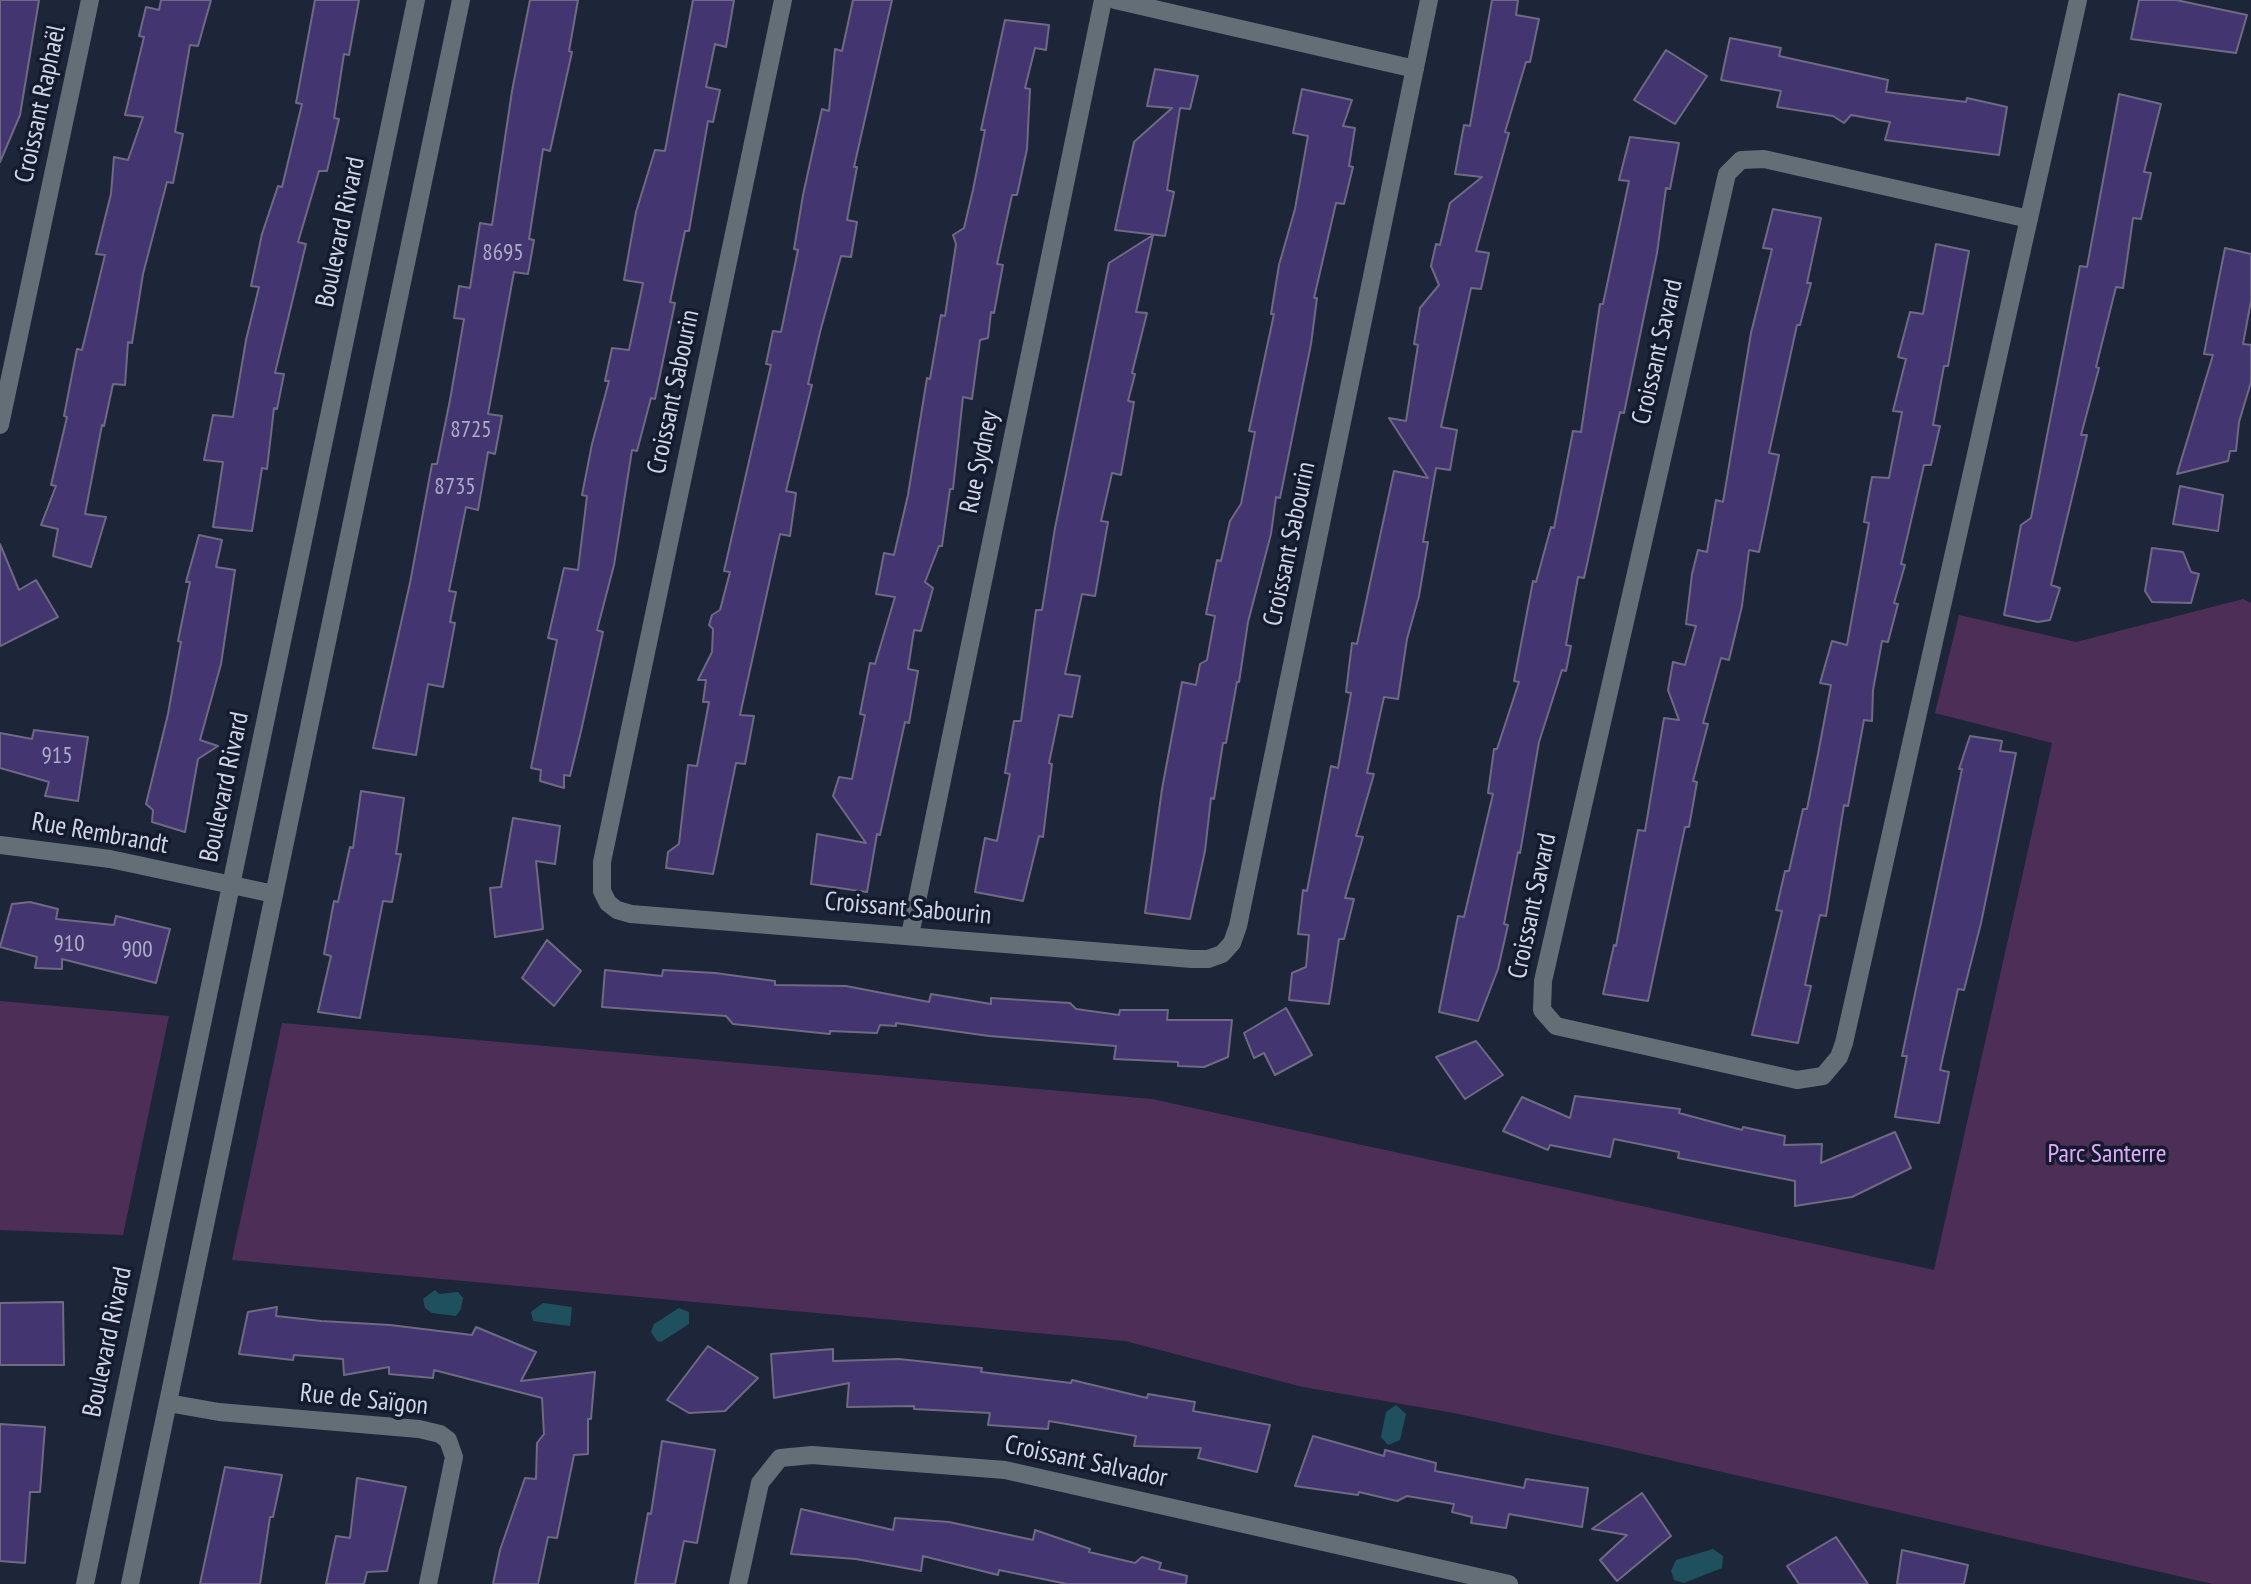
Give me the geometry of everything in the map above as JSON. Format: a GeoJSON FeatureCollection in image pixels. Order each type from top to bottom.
{"type":"FeatureCollection","features":[{"type":"Feature","properties":{"kind":"street","name":"Croissant Raphaël"},"geometry":{"type":"LineString","coordinates":[[0,425],[90,0]]}},
{"type":"Feature","properties":{"kind":"street","name":"Boulevard Rivard"},"geometry":{"type":"LineString","coordinates":[[85,1584],[416,0]]}},
{"type":"Feature","properties":{"kind":"street"},"geometry":{"type":"LineString","coordinates":[[130,1584],[461,0]]}},
{"type":"Feature","properties":{"kind":"street","name":"Croissant Sabourin"},"geometry":{"type":"LineString","coordinates":[[783,0],[603,862],[602,891],[608,903],[617,910],[631,914],[1192,959],[1208,959],[1222,954],[1232,943],[1429,0]]}},
{"type":"Feature","properties":{"kind":"street","name":"Rue Sydney"},"geometry":{"type":"LineString","coordinates":[[909,935],[1103,0]]}},
{"type":"Feature","properties":{"kind":"street"},"geometry":{"type":"LineString","coordinates":[[1115,0],[1415,69]]}},
{"type":"Feature","properties":{"kind":"street","name":"Croissant Savard"},"geometry":{"type":"LineString","coordinates":[[2029,219],[1764,159],[1741,160],[1727,174],[1542,981],[1542,1010],[1556,1026],[1797,1080],[1823,1076],[1839,1057],[2029,219],[2078,0]]}},
{"type":"Feature","properties":{"kind":"street","name":"Rue Rembrandt"},"geometry":{"type":"LineString","coordinates":[[0,845],[88,856],[274,894]]}},
{"type":"Feature","properties":{"kind":"street","name":"Rue de Saïgon"},"geometry":{"type":"LineString","coordinates":[[168,1404],[219,1412],[419,1429],[440,1434],[454,1448],[454,1457],[428,1584]]}},
{"type":"Feature","properties":{"kind":"street","name":"Croissant Salvador"},"geometry":{"type":"LineString","coordinates":[[738,1584],[760,1483],[780,1458],[812,1455],[1005,1470],[1510,1584]]}},
{"type":"Feature","properties":{"kind":"green space","name":"Parc Santerre"},"geometry":{"type":"Polygon","coordinates":[[[2243,599],[2251,603],[2251,1584],[2213,1584],[1617,1448],[1454,1413],[1303,1387],[1125,1341],[232,1260],[282,1023],[1152,1099],[1934,1270],[2052,743],[1935,713],[1959,615],[2076,642],[2243,599]]]}},
{"type":"Feature","properties":{"kind":"green space"},"geometry":{"type":"Polygon","coordinates":[[[0,1001],[169,1016],[123,1235],[0,1230],[0,1001]]]}},
{"type":"Feature","properties":{"kind":"water"},"geometry":{"type":"Polygon","coordinates":[[[435,1290],[439,1294],[458,1292],[463,1298],[461,1309],[456,1316],[432,1313],[425,1308],[423,1299],[435,1290]]]}},
{"type":"Feature","properties":{"kind":"water"},"geometry":{"type":"Polygon","coordinates":[[[543,1303],[572,1307],[570,1326],[533,1321],[531,1312],[543,1303]]]}},
{"type":"Feature","properties":{"kind":"water"},"geometry":{"type":"Polygon","coordinates":[[[679,1308],[689,1312],[689,1324],[661,1342],[657,1341],[651,1332],[654,1324],[679,1308]]]}},
{"type":"Feature","properties":{"kind":"water"},"geometry":{"type":"Polygon","coordinates":[[[1396,1405],[1406,1414],[1400,1440],[1388,1445],[1381,1437],[1386,1412],[1396,1405]]]}},
{"type":"Feature","properties":{"kind":"water"},"geometry":{"type":"Polygon","coordinates":[[[1713,1549],[1723,1556],[1722,1568],[1684,1583],[1674,1580],[1671,1571],[1676,1560],[1713,1549]]]}},
{"type":"Feature","properties":{"kind":"building"},"geometry":{"type":"Polygon","coordinates":[[[0,0],[39,0],[20,115],[0,162],[0,0]]]}},
{"type":"Feature","properties":{"kind":"building"},"geometry":{"type":"Polygon","coordinates":[[[161,0],[211,0],[198,46],[190,45],[175,132],[183,134],[173,183],[167,182],[143,274],[132,343],[128,342],[125,385],[113,384],[104,426],[102,425],[85,514],[106,517],[91,567],[53,556],[58,529],[41,525],[56,486],[51,485],[67,417],[64,416],[77,349],[82,350],[105,255],[96,254],[111,194],[114,157],[128,160],[143,117],[125,115],[144,37],[139,36],[146,7],[159,10],[161,0]]]}},
{"type":"Feature","properties":{"kind":"building"},"geometry":{"type":"Polygon","coordinates":[[[315,0],[359,0],[349,55],[344,54],[334,118],[339,119],[327,171],[319,171],[298,242],[306,244],[275,373],[284,374],[277,409],[274,408],[267,469],[262,468],[252,531],[213,527],[223,462],[204,460],[213,415],[233,417],[246,340],[259,287],[251,286],[262,234],[278,186],[282,187],[302,104],[296,103],[315,0]]]}},
{"type":"Feature","properties":{"kind":"building"},"geometry":{"type":"Polygon","coordinates":[[[530,0],[578,0],[569,51],[572,52],[550,151],[543,149],[529,239],[534,240],[528,274],[514,272],[488,414],[502,416],[495,454],[488,452],[478,510],[466,507],[449,591],[456,592],[450,622],[455,623],[443,687],[428,684],[416,755],[373,748],[410,583],[432,464],[437,464],[450,400],[464,319],[454,318],[459,286],[470,288],[480,223],[492,225],[512,91],[530,0]]]}},
{"type":"Feature","properties":{"kind":"building"},"geometry":{"type":"Polygon","coordinates":[[[693,0],[734,0],[726,47],[715,44],[706,87],[720,90],[713,122],[708,121],[689,231],[685,231],[670,302],[675,303],[655,399],[651,398],[637,451],[632,450],[614,565],[597,630],[603,632],[570,776],[564,775],[564,788],[540,781],[541,770],[531,768],[557,640],[548,638],[564,568],[578,570],[587,496],[582,495],[609,381],[605,381],[612,348],[629,350],[643,283],[624,280],[636,212],[655,150],[665,151],[693,0]]]}},
{"type":"Feature","properties":{"kind":"building"},"geometry":{"type":"Polygon","coordinates":[[[853,0],[892,0],[854,167],[857,167],[847,220],[857,222],[851,257],[841,256],[820,332],[808,384],[812,385],[786,491],[796,493],[790,536],[780,534],[740,715],[754,716],[745,764],[736,763],[713,874],[666,868],[668,852],[679,844],[688,765],[697,766],[709,702],[703,702],[706,680],[698,680],[712,652],[713,629],[709,625],[712,615],[720,610],[730,572],[724,571],[771,365],[766,364],[773,331],[781,332],[798,250],[794,249],[803,195],[822,109],[829,111],[835,49],[842,51],[853,0]]]}},
{"type":"Feature","properties":{"kind":"building"},"geometry":{"type":"Polygon","coordinates":[[[1492,0],[1518,0],[1516,15],[1539,19],[1530,62],[1526,62],[1505,132],[1509,133],[1476,251],[1489,253],[1481,289],[1471,288],[1441,427],[1457,430],[1450,470],[1436,468],[1423,542],[1428,542],[1419,596],[1407,639],[1398,699],[1384,697],[1367,773],[1374,774],[1356,836],[1363,837],[1345,898],[1354,899],[1344,939],[1339,939],[1329,1004],[1289,1000],[1292,973],[1306,967],[1309,935],[1298,934],[1303,890],[1307,891],[1331,766],[1338,768],[1351,693],[1346,692],[1352,643],[1357,644],[1394,471],[1428,478],[1389,418],[1406,421],[1418,345],[1414,344],[1420,308],[1439,285],[1431,266],[1436,244],[1440,245],[1450,203],[1482,177],[1455,174],[1464,125],[1470,126],[1492,0]]]}},
{"type":"Feature","properties":{"kind":"building"},"geometry":{"type":"Polygon","coordinates":[[[2139,0],[2176,0],[2247,15],[2236,53],[2131,39],[2139,0]]]}},
{"type":"Feature","properties":{"kind":"building"},"geometry":{"type":"Polygon","coordinates":[[[1005,20],[1049,25],[1046,50],[1035,48],[1025,88],[1030,89],[1027,149],[1017,195],[1012,195],[997,264],[1003,265],[994,313],[991,312],[988,338],[980,340],[972,399],[963,397],[953,489],[950,489],[942,546],[939,546],[925,582],[933,588],[921,631],[914,630],[908,669],[918,671],[909,723],[905,722],[880,835],[877,834],[867,892],[811,884],[817,834],[866,843],[833,796],[839,777],[852,779],[865,715],[860,714],[870,663],[875,664],[895,597],[876,594],[884,553],[894,555],[908,495],[927,378],[930,379],[941,315],[945,316],[956,244],[953,235],[964,228],[985,130],[981,130],[1005,20]]]}},
{"type":"Feature","properties":{"kind":"building"},"geometry":{"type":"Polygon","coordinates":[[[1730,38],[1781,48],[1779,56],[1888,80],[1886,92],[1966,102],[1967,98],[2007,107],[1999,155],[1885,140],[1890,122],[1851,115],[1844,123],[1833,116],[1777,107],[1781,91],[1721,80],[1730,38]]]}},
{"type":"Feature","properties":{"kind":"building"},"geometry":{"type":"Polygon","coordinates":[[[1666,50],[1707,76],[1675,124],[1634,100],[1666,50]]]}},
{"type":"Feature","properties":{"kind":"building"},"geometry":{"type":"Polygon","coordinates":[[[1155,69],[1198,76],[1190,109],[1180,108],[1167,190],[1174,192],[1165,236],[1115,230],[1134,142],[1172,108],[1147,106],[1155,69]]]}},
{"type":"Feature","properties":{"kind":"building"},"geometry":{"type":"Polygon","coordinates":[[[1302,89],[1352,100],[1343,126],[1355,128],[1349,166],[1353,167],[1344,204],[1336,203],[1314,298],[1317,298],[1311,344],[1280,498],[1276,497],[1271,534],[1248,622],[1239,682],[1226,743],[1223,743],[1214,799],[1211,798],[1205,851],[1190,919],[1145,913],[1162,789],[1182,682],[1196,685],[1200,664],[1207,660],[1215,616],[1206,614],[1217,560],[1221,561],[1230,521],[1241,504],[1255,432],[1249,431],[1274,314],[1271,314],[1279,265],[1295,209],[1308,136],[1293,133],[1302,89]]]}},
{"type":"Feature","properties":{"kind":"building"},"geometry":{"type":"Polygon","coordinates":[[[2119,94],[2161,104],[2144,172],[2151,173],[2141,219],[2133,218],[2123,288],[2116,287],[2081,435],[2087,435],[2051,585],[2060,588],[2050,620],[2038,622],[2004,615],[2021,525],[2031,518],[2080,266],[2087,267],[2119,94]]]}},
{"type":"Feature","properties":{"kind":"building"},"geometry":{"type":"Polygon","coordinates":[[[1630,137],[1679,143],[1670,189],[1666,188],[1657,253],[1624,413],[1620,412],[1584,578],[1578,577],[1566,645],[1571,646],[1566,671],[1562,670],[1539,742],[1498,969],[1478,1021],[1439,1012],[1458,916],[1464,917],[1493,794],[1488,793],[1494,749],[1497,749],[1519,682],[1514,681],[1533,581],[1536,582],[1551,527],[1554,528],[1573,431],[1581,432],[1600,304],[1603,304],[1629,181],[1619,180],[1630,137]]]}},
{"type":"Feature","properties":{"kind":"building"},"geometry":{"type":"Polygon","coordinates":[[[1773,209],[1821,218],[1807,283],[1811,283],[1800,325],[1797,325],[1769,453],[1779,455],[1759,552],[1749,550],[1742,606],[1729,660],[1721,658],[1703,723],[1708,724],[1693,781],[1697,782],[1689,827],[1685,827],[1648,1001],[1603,994],[1614,945],[1616,946],[1638,830],[1645,831],[1664,718],[1679,720],[1668,690],[1673,662],[1685,665],[1696,626],[1686,624],[1692,574],[1698,550],[1707,552],[1716,500],[1723,502],[1751,333],[1772,249],[1763,248],[1773,209]]]}},
{"type":"Feature","properties":{"kind":"building"},"geometry":{"type":"Polygon","coordinates":[[[1153,235],[1136,312],[1147,313],[1132,373],[1135,374],[1128,401],[1134,402],[1121,475],[1112,473],[1101,521],[1108,522],[1095,596],[1082,594],[1065,674],[1080,676],[1072,717],[1059,715],[1049,763],[1052,764],[1043,837],[1039,836],[1023,901],[975,892],[985,838],[997,841],[1010,774],[1005,773],[1014,721],[1021,721],[1036,610],[1042,610],[1055,528],[1109,263],[1153,235]]]}},
{"type":"Feature","properties":{"kind":"building"},"geometry":{"type":"Polygon","coordinates":[[[1936,244],[1969,251],[1948,366],[1944,366],[1933,425],[1940,426],[1931,465],[1924,465],[1901,564],[1905,565],[1894,603],[1898,604],[1888,642],[1882,641],[1873,690],[1872,721],[1864,720],[1848,806],[1844,805],[1826,916],[1820,915],[1805,985],[1811,986],[1798,1043],[1752,1035],[1782,911],[1776,910],[1785,871],[1789,871],[1803,809],[1807,809],[1818,754],[1831,685],[1820,683],[1832,641],[1847,645],[1869,523],[1864,522],[1872,477],[1889,478],[1902,412],[1893,411],[1906,359],[1898,357],[1910,312],[1923,314],[1936,244]]]}},
{"type":"Feature","properties":{"kind":"building"},"geometry":{"type":"Polygon","coordinates":[[[2225,248],[2251,254],[2251,301],[2243,344],[2251,345],[2251,382],[2239,422],[2236,451],[2230,451],[2228,461],[2177,474],[2213,355],[2204,354],[2225,248]]]}},
{"type":"Feature","properties":{"kind":"building"},"geometry":{"type":"Polygon","coordinates":[[[2180,486],[2223,495],[2218,531],[2173,524],[2180,486]]]}},
{"type":"Feature","properties":{"kind":"building"},"geometry":{"type":"Polygon","coordinates":[[[199,535],[222,540],[216,567],[235,570],[221,664],[200,740],[218,746],[198,759],[185,832],[152,822],[153,810],[146,804],[168,714],[181,642],[178,641],[190,582],[186,582],[199,535]]]}},
{"type":"Feature","properties":{"kind":"building"},"geometry":{"type":"Polygon","coordinates":[[[0,544],[19,590],[36,580],[58,617],[0,646],[0,544]]]}},
{"type":"Feature","properties":{"kind":"building"},"geometry":{"type":"Polygon","coordinates":[[[2152,548],[2183,552],[2191,572],[2199,574],[2191,603],[2152,602],[2145,591],[2152,548]]]}},
{"type":"Feature","properties":{"kind":"building"},"geometry":{"type":"Polygon","coordinates":[[[34,730],[88,737],[78,801],[45,796],[49,782],[0,768],[0,733],[32,739],[34,730]]]}},
{"type":"Feature","properties":{"kind":"building"},"geometry":{"type":"Polygon","coordinates":[[[1970,736],[2002,741],[2000,751],[2016,753],[1981,923],[1964,990],[1958,989],[1940,1070],[1949,1072],[1939,1123],[1895,1117],[1907,1056],[1902,1056],[1962,769],[1959,769],[1970,736]]]}},
{"type":"Feature","properties":{"kind":"building"},"geometry":{"type":"Polygon","coordinates":[[[361,791],[404,798],[396,854],[401,854],[392,902],[383,901],[360,1018],[318,1012],[331,956],[324,954],[334,901],[338,902],[350,847],[353,848],[361,791]]]}},
{"type":"Feature","properties":{"kind":"building"},"geometry":{"type":"Polygon","coordinates":[[[513,818],[560,826],[555,864],[536,861],[543,929],[495,937],[490,888],[501,887],[513,818]]]}},
{"type":"Feature","properties":{"kind":"building"},"geometry":{"type":"Polygon","coordinates":[[[30,902],[58,909],[56,919],[114,925],[116,916],[170,929],[156,983],[62,959],[62,969],[35,968],[37,957],[0,947],[12,904],[30,902]]]}},
{"type":"Feature","properties":{"kind":"building"},"geometry":{"type":"Polygon","coordinates":[[[547,940],[581,971],[554,1006],[522,978],[547,940]]]}},
{"type":"Feature","properties":{"kind":"building"},"geometry":{"type":"Polygon","coordinates":[[[605,970],[662,976],[663,970],[715,973],[775,981],[775,985],[846,986],[929,1002],[931,994],[991,1004],[991,998],[1070,1003],[1076,1009],[1119,1015],[1120,1010],[1168,1010],[1167,1020],[1232,1020],[1228,1057],[1204,1067],[1178,1066],[1178,1062],[1114,1059],[1116,1046],[989,1036],[896,1023],[896,1026],[880,1025],[877,1033],[830,1031],[830,1034],[733,1024],[726,1016],[602,1007],[605,970]]]}},
{"type":"Feature","properties":{"kind":"building"},"geometry":{"type":"Polygon","coordinates":[[[1286,1008],[1312,1055],[1275,1075],[1264,1053],[1254,1058],[1244,1033],[1286,1008]]]}},
{"type":"Feature","properties":{"kind":"building"},"geometry":{"type":"Polygon","coordinates":[[[1476,1041],[1503,1075],[1465,1099],[1436,1057],[1476,1041]]]}},
{"type":"Feature","properties":{"kind":"building"},"geometry":{"type":"Polygon","coordinates":[[[1575,1096],[1680,1109],[1679,1113],[1742,1130],[1743,1127],[1785,1136],[1784,1145],[1822,1144],[1821,1163],[1895,1132],[1911,1168],[1852,1197],[1795,1206],[1795,1181],[1678,1158],[1679,1152],[1614,1139],[1610,1157],[1550,1145],[1548,1150],[1503,1131],[1522,1097],[1570,1118],[1575,1096]]]}},
{"type":"Feature","properties":{"kind":"building"},"geometry":{"type":"Polygon","coordinates":[[[63,1302],[64,1365],[0,1365],[0,1303],[63,1302]]]}},
{"type":"Feature","properties":{"kind":"building"},"geometry":{"type":"Polygon","coordinates":[[[277,1307],[276,1316],[321,1321],[390,1325],[472,1335],[476,1327],[536,1352],[521,1381],[595,1372],[591,1419],[588,1419],[588,1454],[574,1455],[557,1538],[548,1537],[538,1584],[493,1584],[500,1550],[525,1478],[536,1479],[537,1443],[544,1434],[542,1398],[434,1370],[433,1378],[389,1374],[389,1367],[344,1375],[343,1359],[294,1355],[293,1360],[239,1354],[248,1312],[277,1307]]]}},
{"type":"Feature","properties":{"kind":"building"},"geometry":{"type":"Polygon","coordinates":[[[708,1346],[758,1378],[725,1411],[689,1413],[667,1400],[708,1346]]]}},
{"type":"Feature","properties":{"kind":"building"},"geometry":{"type":"Polygon","coordinates":[[[833,1349],[833,1361],[899,1359],[982,1368],[981,1372],[1071,1383],[1072,1380],[1147,1398],[1148,1394],[1195,1402],[1193,1411],[1270,1425],[1257,1472],[1198,1458],[1201,1448],[1134,1446],[1136,1436],[1049,1421],[1048,1429],[988,1425],[990,1413],[914,1409],[914,1406],[847,1407],[849,1383],[774,1398],[771,1354],[833,1349]]]}},
{"type":"Feature","properties":{"kind":"building"},"geometry":{"type":"Polygon","coordinates":[[[0,1424],[45,1427],[40,1492],[30,1492],[25,1563],[0,1561],[0,1424]]]}},
{"type":"Feature","properties":{"kind":"building"},"geometry":{"type":"Polygon","coordinates":[[[1313,1436],[1384,1456],[1385,1450],[1436,1463],[1435,1471],[1524,1488],[1526,1479],[1588,1488],[1582,1527],[1509,1514],[1506,1528],[1471,1523],[1472,1517],[1452,1512],[1454,1504],[1407,1496],[1397,1501],[1359,1492],[1358,1495],[1295,1486],[1313,1436]]]}},
{"type":"Feature","properties":{"kind":"building"},"geometry":{"type":"Polygon","coordinates":[[[662,1441],[715,1450],[697,1543],[684,1541],[675,1584],[635,1584],[648,1513],[651,1514],[662,1441]]]}},
{"type":"Feature","properties":{"kind":"building"},"geometry":{"type":"Polygon","coordinates":[[[225,1467],[282,1475],[273,1517],[270,1517],[260,1584],[200,1584],[225,1467]]]}},
{"type":"Feature","properties":{"kind":"building"},"geometry":{"type":"Polygon","coordinates":[[[357,1478],[406,1487],[387,1571],[367,1572],[364,1584],[326,1584],[336,1536],[350,1538],[357,1478]]]}},
{"type":"Feature","properties":{"kind":"building"},"geometry":{"type":"Polygon","coordinates":[[[1642,1493],[1671,1536],[1617,1581],[1600,1560],[1627,1535],[1592,1529],[1642,1493]]]}},
{"type":"Feature","properties":{"kind":"building"},"geometry":{"type":"Polygon","coordinates":[[[801,1509],[893,1530],[895,1518],[949,1522],[1033,1540],[1035,1530],[1090,1549],[1089,1552],[1135,1563],[1142,1557],[1161,1563],[1159,1569],[1187,1576],[1186,1584],[1067,1584],[999,1570],[998,1575],[923,1556],[921,1571],[856,1559],[791,1554],[801,1509]]]}},
{"type":"Feature","properties":{"kind":"building"},"geometry":{"type":"Polygon","coordinates":[[[1836,1537],[1868,1584],[1799,1584],[1787,1566],[1836,1537]]]}},
{"type":"Feature","properties":{"kind":"building"},"geometry":{"type":"Polygon","coordinates":[[[1902,1550],[1968,1565],[1964,1584],[1897,1584],[1902,1550]]]}}]}
